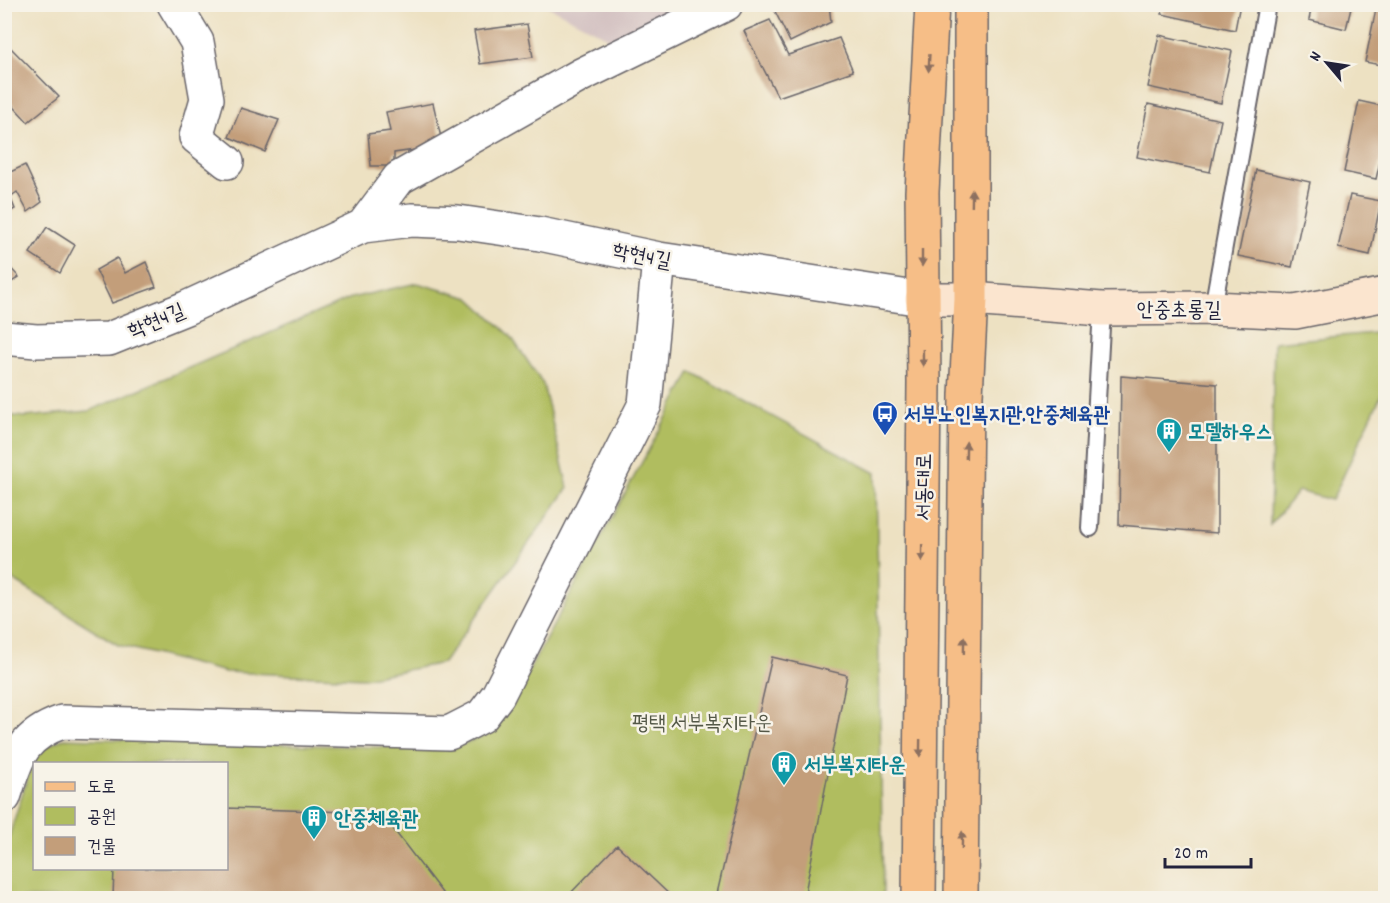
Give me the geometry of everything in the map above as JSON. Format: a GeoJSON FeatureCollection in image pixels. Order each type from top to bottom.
{"type":"FeatureCollection","features":[{"type":"Feature","properties":{"kind":"main road","name":"서동대로"},"geometry":{"type":"LineString","coordinates":[[919,898],[922,192],[932,4]]}},
{"type":"Feature","properties":{"kind":"main road","name":"서동대로"},"geometry":{"type":"LineString","coordinates":[[961,898],[966,395],[970,299],[971,4]]}},
{"type":"Feature","properties":{"kind":"street"},"geometry":{"type":"LineString","coordinates":[[174,4],[197,42],[207,99],[196,137],[227,162]]}},
{"type":"Feature","properties":{"kind":"street","name":"학현4길"},"geometry":{"type":"LineString","coordinates":[[363,226],[399,178],[581,75],[726,4]]}},
{"type":"Feature","properties":{"kind":"street","name":"학현4길"},"geometry":{"type":"LineString","coordinates":[[4,338],[36,341],[109,339],[186,308],[363,226],[412,220],[458,222],[540,234],[660,260],[922,299]]}},
{"type":"Feature","properties":{"kind":"street"},"geometry":{"type":"LineString","coordinates":[[4,797],[20,750],[45,728],[62,722],[449,733],[482,716],[498,696],[645,404],[660,260]]}},
{"type":"Feature","properties":{"kind":"street","name":"안중초롱길"},"geometry":{"type":"LineString","coordinates":[[922,299],[970,299],[1102,309],[1213,308],[1295,312],[1386,294]]}},
{"type":"Feature","properties":{"kind":"lane"},"geometry":{"type":"LineString","coordinates":[[1213,308],[1268,4]]}},
{"type":"Feature","properties":{"kind":"lane"},"geometry":{"type":"LineString","coordinates":[[1090,528],[1102,309]]}},
{"type":"Feature","properties":{"kind":"shaded area"},"geometry":{"type":"Polygon","coordinates":[[[545,5],[706,5],[624,46],[545,5]]]}},
{"type":"Feature","properties":{"kind":"green space"},"geometry":{"type":"Polygon","coordinates":[[[417,283],[470,298],[510,335],[543,384],[568,488],[443,663],[364,678],[225,672],[118,645],[5,575],[5,415],[25,417],[89,411],[351,298],[417,283]]]}},
{"type":"Feature","properties":{"kind":"green space"},"geometry":{"type":"Polygon","coordinates":[[[1385,332],[1385,387],[1332,500],[1298,491],[1270,525],[1274,342],[1385,332]]]}},
{"type":"Feature","properties":{"kind":"green space","name":"평택 서부복지타운"},"geometry":{"type":"Polygon","coordinates":[[[691,372],[876,473],[883,898],[5,898],[5,849],[33,760],[42,749],[64,738],[451,749],[488,734],[510,705],[691,372]]]}},
{"type":"Feature","properties":{"kind":"building"},"geometry":{"type":"Polygon","coordinates":[[[779,4],[829,4],[831,22],[790,42],[773,7],[779,4]]]}},
{"type":"Feature","properties":{"kind":"building"},"geometry":{"type":"Polygon","coordinates":[[[1164,4],[1240,4],[1235,30],[1162,14],[1164,4]]]}},
{"type":"Feature","properties":{"kind":"building"},"geometry":{"type":"Polygon","coordinates":[[[1312,4],[1352,4],[1346,29],[1309,20],[1312,4]]]}},
{"type":"Feature","properties":{"kind":"building"},"geometry":{"type":"Polygon","coordinates":[[[1377,4],[1386,4],[1386,66],[1365,62],[1377,4]]]}},
{"type":"Feature","properties":{"kind":"building"},"geometry":{"type":"Polygon","coordinates":[[[770,20],[788,55],[839,38],[853,71],[778,97],[744,31],[770,20]]]}},
{"type":"Feature","properties":{"kind":"building"},"geometry":{"type":"Polygon","coordinates":[[[527,24],[533,57],[480,64],[474,31],[527,24]]]}},
{"type":"Feature","properties":{"kind":"building"},"geometry":{"type":"Polygon","coordinates":[[[1159,35],[1232,51],[1221,103],[1148,87],[1159,35]]]}},
{"type":"Feature","properties":{"kind":"building"},"geometry":{"type":"Polygon","coordinates":[[[8,45],[59,97],[28,122],[4,96],[4,49],[8,45]]]}},
{"type":"Feature","properties":{"kind":"building"},"geometry":{"type":"Polygon","coordinates":[[[1359,101],[1386,107],[1386,136],[1376,179],[1344,172],[1359,101]]]}},
{"type":"Feature","properties":{"kind":"building"},"geometry":{"type":"Polygon","coordinates":[[[433,103],[443,146],[394,153],[394,166],[371,166],[368,134],[390,131],[386,112],[433,103]]]}},
{"type":"Feature","properties":{"kind":"building"},"geometry":{"type":"Polygon","coordinates":[[[1148,104],[1221,120],[1210,172],[1137,157],[1148,104]]]}},
{"type":"Feature","properties":{"kind":"building"},"geometry":{"type":"Polygon","coordinates":[[[241,108],[279,120],[265,152],[229,137],[241,108]]]}},
{"type":"Feature","properties":{"kind":"building"},"geometry":{"type":"Polygon","coordinates":[[[25,165],[42,202],[28,212],[17,192],[10,197],[15,209],[4,215],[4,175],[25,165]]]}},
{"type":"Feature","properties":{"kind":"building"},"geometry":{"type":"Polygon","coordinates":[[[1256,170],[1310,182],[1292,267],[1238,256],[1256,170]]]}},
{"type":"Feature","properties":{"kind":"building"},"geometry":{"type":"Polygon","coordinates":[[[1350,195],[1381,201],[1370,255],[1338,248],[1350,195]]]}},
{"type":"Feature","properties":{"kind":"building"},"geometry":{"type":"Polygon","coordinates":[[[47,227],[75,245],[60,273],[30,253],[47,227]]]}},
{"type":"Feature","properties":{"kind":"building"},"geometry":{"type":"Polygon","coordinates":[[[117,258],[125,273],[146,262],[156,287],[112,303],[96,270],[117,258]]]}},
{"type":"Feature","properties":{"kind":"building"},"geometry":{"type":"Polygon","coordinates":[[[4,261],[19,277],[4,287],[4,261]]]}},
{"type":"Feature","properties":{"kind":"building","name":"모델하우스"},"geometry":{"type":"Polygon","coordinates":[[[1121,376],[1217,384],[1217,533],[1119,525],[1121,376]]]}},
{"type":"Feature","properties":{"kind":"building","name":"서부복지타운"},"geometry":{"type":"Polygon","coordinates":[[[772,657],[847,675],[804,898],[716,898],[772,657]]]}},
{"type":"Feature","properties":{"kind":"building","name":"안중체육관"},"geometry":{"type":"Polygon","coordinates":[[[228,808],[381,813],[446,898],[113,898],[114,870],[228,870],[228,808]]]}},
{"type":"Feature","properties":{"kind":"building"},"geometry":{"type":"Polygon","coordinates":[[[617,845],[673,898],[566,898],[617,845]]]}},
{"type":"Feature","properties":{"kind":"place","name":"서부노인복지관.안중체육관"},"geometry":{"type":"Point","coordinates":[885,437]}},
{"type":"Feature","properties":{"kind":"place","name":"모델하우스"},"geometry":{"type":"Point","coordinates":[1169,454]}},
{"type":"Feature","properties":{"kind":"place","name":"서부복지타운"},"geometry":{"type":"Point","coordinates":[784,787]}},
{"type":"Feature","properties":{"kind":"place","name":"안중체육관"},"geometry":{"type":"Point","coordinates":[314,841]}}]}
